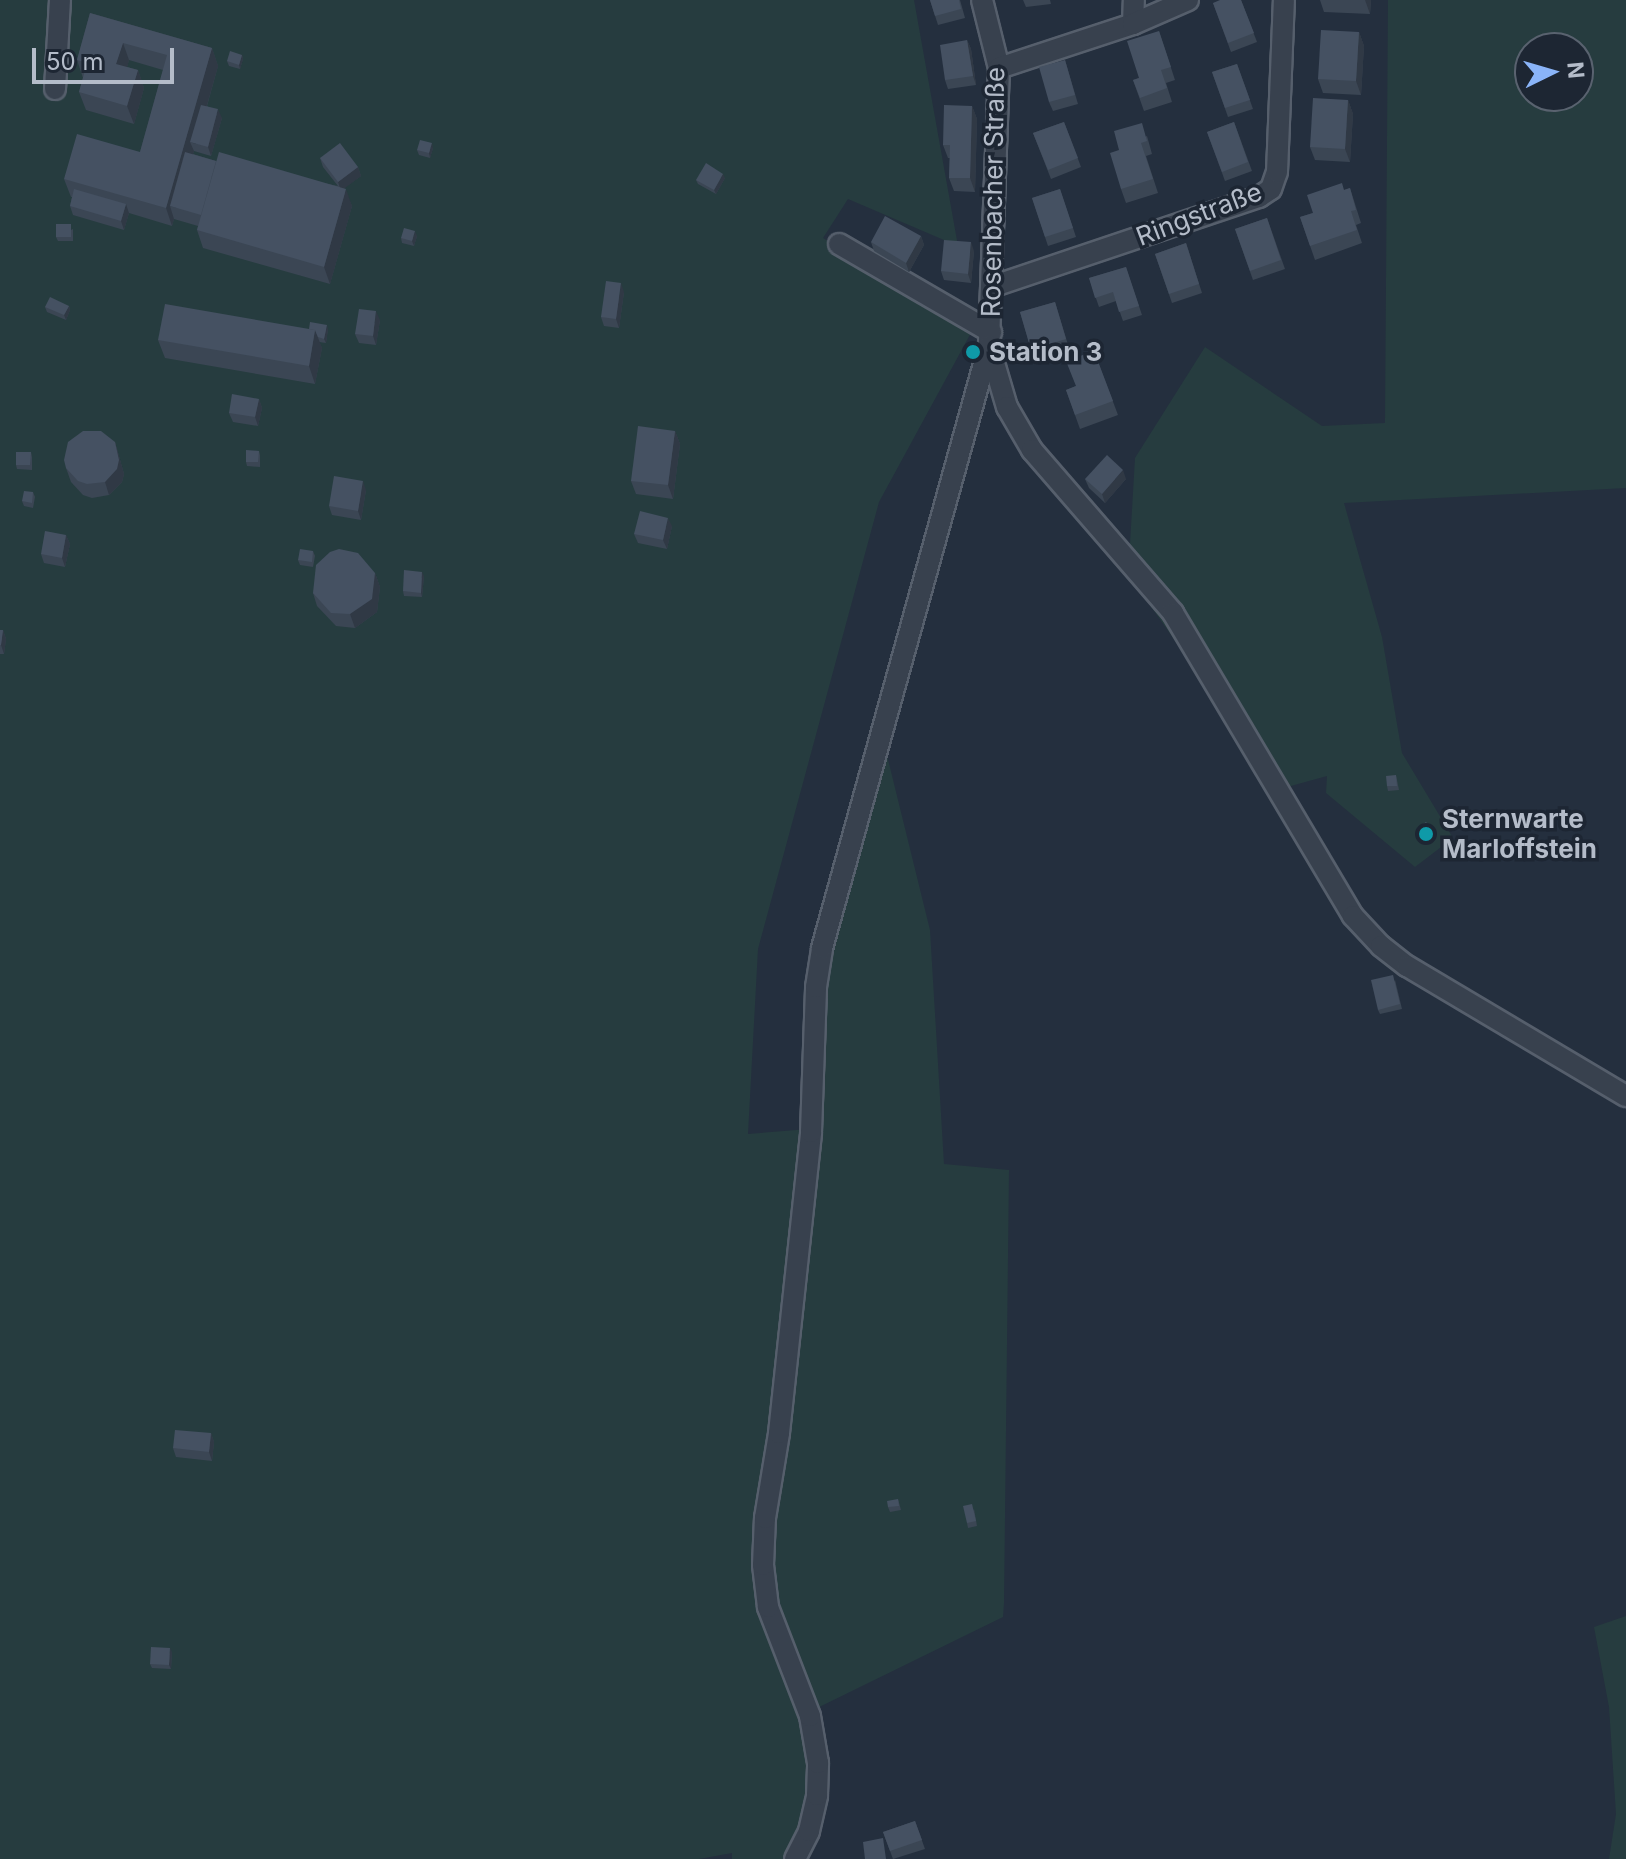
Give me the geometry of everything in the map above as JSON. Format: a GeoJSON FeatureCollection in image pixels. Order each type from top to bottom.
{"type":"FeatureCollection","features":[{"type":"Feature","properties":{"kind":"street"},"geometry":{"type":"LineString","coordinates":[[55,89],[60,0]]}},
{"type":"Feature","properties":{"kind":"street","name":"Rosenbacher Straße"},"geometry":{"type":"LineString","coordinates":[[982,0],[999,68],[990,339],[1007,407],[1032,450],[1173,613],[1353,916],[1407,966],[1626,1096]]}},
{"type":"Feature","properties":{"kind":"street"},"geometry":{"type":"LineString","coordinates":[[1133,24],[1134,0]]}},
{"type":"Feature","properties":{"kind":"street"},"geometry":{"type":"LineString","coordinates":[[999,68],[1133,24],[1188,0]]}},
{"type":"Feature","properties":{"kind":"street","name":"Ringstraße"},"geometry":{"type":"LineString","coordinates":[[994,286],[1259,197],[1271,189],[1277,172],[1284,0]]}},
{"type":"Feature","properties":{"kind":"street"},"geometry":{"type":"LineString","coordinates":[[795,1859],[809,1831],[817,1795],[818,1763],[810,1716],[768,1607],[763,1565],[765,1518],[779,1433],[811,1132],[816,987],[822,948],[972,415],[990,339],[839,244]]}},
{"type":"Feature","properties":{"kind":"street"},"geometry":{"type":"LineString","coordinates":[[972,415],[1007,407]]}},
{"type":"Feature","properties":{"kind":"green space"},"geometry":{"type":"Polygon","coordinates":[[[0,0],[914,0],[958,246],[848,199],[823,238],[972,331],[879,502],[758,949],[748,1134],[809,1129],[817,968],[882,735],[930,930],[944,1164],[1009,1170],[1004,1603],[1003,1617],[807,1713],[820,1796],[796,1859],[732,1859],[732,1853],[699,1859],[0,1859],[0,0]]]}},
{"type":"Feature","properties":{"kind":"green space"},"geometry":{"type":"Polygon","coordinates":[[[1388,0],[1626,0],[1626,488],[1344,503],[1382,637],[1402,753],[1453,838],[1415,867],[1326,793],[1327,776],[1280,789],[1118,560],[1130,544],[1135,458],[1205,347],[1322,426],[1385,423],[1388,0]]]}},
{"type":"Feature","properties":{"kind":"green space"},"geometry":{"type":"Polygon","coordinates":[[[1626,1616],[1626,1859],[1609,1859],[1616,1814],[1609,1707],[1594,1627],[1626,1616]]]}},
{"type":"Feature","properties":{"kind":"building"},"geometry":{"type":"Polygon","coordinates":[[[930,0],[959,0],[961,9],[935,16],[930,0]]]}},
{"type":"Feature","properties":{"kind":"building"},"geometry":{"type":"Polygon","coordinates":[[[1241,0],[1254,33],[1228,43],[1213,3],[1241,0]]]}},
{"type":"Feature","properties":{"kind":"building"},"geometry":{"type":"Polygon","coordinates":[[[90,13],[212,48],[166,208],[64,179],[77,134],[140,152],[167,55],[123,43],[116,64],[138,70],[127,106],[79,92],[87,63],[77,60],[90,13]]]}},
{"type":"Feature","properties":{"kind":"building"},"geometry":{"type":"Polygon","coordinates":[[[1321,30],[1359,32],[1356,81],[1318,79],[1321,30]]]}},
{"type":"Feature","properties":{"kind":"building"},"geometry":{"type":"Polygon","coordinates":[[[1159,31],[1171,67],[1161,70],[1167,88],[1140,98],[1133,80],[1139,78],[1127,41],[1159,31]]]}},
{"type":"Feature","properties":{"kind":"building"},"geometry":{"type":"Polygon","coordinates":[[[967,40],[973,76],[945,80],[940,45],[967,40]]]}},
{"type":"Feature","properties":{"kind":"building"},"geometry":{"type":"Polygon","coordinates":[[[230,51],[242,55],[239,65],[227,61],[230,51]]]}},
{"type":"Feature","properties":{"kind":"building"},"geometry":{"type":"Polygon","coordinates":[[[1065,60],[1075,95],[1049,102],[1039,67],[1065,60]]]}},
{"type":"Feature","properties":{"kind":"building"},"geometry":{"type":"Polygon","coordinates":[[[1237,64],[1250,100],[1225,108],[1212,72],[1237,64]]]}},
{"type":"Feature","properties":{"kind":"building"},"geometry":{"type":"Polygon","coordinates":[[[1313,98],[1348,100],[1345,149],[1310,147],[1313,98]]]}},
{"type":"Feature","properties":{"kind":"building"},"geometry":{"type":"Polygon","coordinates":[[[201,105],[218,109],[208,147],[190,142],[201,105]]]}},
{"type":"Feature","properties":{"kind":"building"},"geometry":{"type":"Polygon","coordinates":[[[944,105],[972,106],[970,178],[949,178],[950,145],[943,145],[944,105]]]}},
{"type":"Feature","properties":{"kind":"building"},"geometry":{"type":"Polygon","coordinates":[[[1064,122],[1078,158],[1048,170],[1033,133],[1064,122]]]}},
{"type":"Feature","properties":{"kind":"building"},"geometry":{"type":"Polygon","coordinates":[[[1234,122],[1248,162],[1222,172],[1207,132],[1234,122]]]}},
{"type":"Feature","properties":{"kind":"building"},"geometry":{"type":"Polygon","coordinates":[[[1142,123],[1147,141],[1141,143],[1153,179],[1121,189],[1110,153],[1119,150],[1114,131],[1142,123]]]}},
{"type":"Feature","properties":{"kind":"building"},"geometry":{"type":"Polygon","coordinates":[[[420,140],[432,143],[429,153],[417,150],[420,140]]]}},
{"type":"Feature","properties":{"kind":"building"},"geometry":{"type":"Polygon","coordinates":[[[340,143],[358,167],[338,182],[320,158],[340,143]]]}},
{"type":"Feature","properties":{"kind":"building"},"geometry":{"type":"Polygon","coordinates":[[[185,152],[216,161],[201,215],[170,206],[185,152]]]}},
{"type":"Feature","properties":{"kind":"building"},"geometry":{"type":"Polygon","coordinates":[[[219,152],[346,189],[324,267],[197,230],[219,152]]]}},
{"type":"Feature","properties":{"kind":"building"},"geometry":{"type":"Polygon","coordinates":[[[706,163],[723,174],[714,190],[696,180],[706,163]]]}},
{"type":"Feature","properties":{"kind":"building"},"geometry":{"type":"Polygon","coordinates":[[[1342,183],[1344,190],[1350,188],[1356,210],[1351,211],[1357,230],[1310,246],[1300,217],[1313,213],[1307,195],[1342,183]]]}},
{"type":"Feature","properties":{"kind":"building"},"geometry":{"type":"Polygon","coordinates":[[[74,189],[126,204],[121,221],[70,206],[74,189]]]}},
{"type":"Feature","properties":{"kind":"building"},"geometry":{"type":"Polygon","coordinates":[[[1060,189],[1073,228],[1045,237],[1032,198],[1060,189]]]}},
{"type":"Feature","properties":{"kind":"building"},"geometry":{"type":"Polygon","coordinates":[[[885,216],[921,236],[906,263],[871,242],[885,216]]]}},
{"type":"Feature","properties":{"kind":"building"},"geometry":{"type":"Polygon","coordinates":[[[1267,218],[1281,260],[1250,271],[1235,229],[1267,218]]]}},
{"type":"Feature","properties":{"kind":"building"},"geometry":{"type":"Polygon","coordinates":[[[56,224],[71,224],[71,237],[56,237],[56,224]]]}},
{"type":"Feature","properties":{"kind":"building"},"geometry":{"type":"Polygon","coordinates":[[[404,228],[415,231],[412,241],[401,238],[404,228]]]}},
{"type":"Feature","properties":{"kind":"building"},"geometry":{"type":"Polygon","coordinates":[[[944,240],[971,242],[968,274],[941,271],[944,240]]]}},
{"type":"Feature","properties":{"kind":"building"},"geometry":{"type":"Polygon","coordinates":[[[1186,243],[1199,284],[1169,294],[1155,254],[1186,243]]]}},
{"type":"Feature","properties":{"kind":"building"},"geometry":{"type":"Polygon","coordinates":[[[1126,267],[1139,306],[1119,312],[1113,292],[1095,298],[1089,278],[1126,267]]]}},
{"type":"Feature","properties":{"kind":"building"},"geometry":{"type":"Polygon","coordinates":[[[606,281],[621,283],[616,319],[601,317],[606,281]]]}},
{"type":"Feature","properties":{"kind":"building"},"geometry":{"type":"Polygon","coordinates":[[[50,297],[69,306],[64,315],[45,307],[50,297]]]}},
{"type":"Feature","properties":{"kind":"building"},"geometry":{"type":"Polygon","coordinates":[[[1055,302],[1066,339],[1031,350],[1020,312],[1055,302]]]}},
{"type":"Feature","properties":{"kind":"building"},"geometry":{"type":"Polygon","coordinates":[[[165,304],[315,330],[309,366],[158,340],[165,304]]]}},
{"type":"Feature","properties":{"kind":"building"},"geometry":{"type":"Polygon","coordinates":[[[359,309],[376,311],[373,336],[355,334],[359,309]]]}},
{"type":"Feature","properties":{"kind":"building"},"geometry":{"type":"Polygon","coordinates":[[[310,322],[327,325],[324,339],[318,337],[315,330],[309,329],[310,322]]]}},
{"type":"Feature","properties":{"kind":"building"},"geometry":{"type":"Polygon","coordinates":[[[969,342],[977,345],[974,352],[966,349],[969,342]]]}},
{"type":"Feature","properties":{"kind":"building"},"geometry":{"type":"Polygon","coordinates":[[[1094,351],[1113,401],[1075,415],[1066,390],[1076,386],[1066,361],[1094,351]]]}},
{"type":"Feature","properties":{"kind":"building"},"geometry":{"type":"Polygon","coordinates":[[[232,394],[259,399],[255,417],[229,413],[232,394]]]}},
{"type":"Feature","properties":{"kind":"building"},"geometry":{"type":"Polygon","coordinates":[[[638,426],[675,431],[668,485],[631,481],[638,426]]]}},
{"type":"Feature","properties":{"kind":"building"},"geometry":{"type":"Polygon","coordinates":[[[83,431],[101,431],[115,442],[119,460],[117,469],[105,482],[87,484],[78,481],[66,468],[64,460],[68,442],[83,431]]]}},
{"type":"Feature","properties":{"kind":"building"},"geometry":{"type":"Polygon","coordinates":[[[246,450],[259,451],[258,462],[246,462],[246,450]]]}},
{"type":"Feature","properties":{"kind":"building"},"geometry":{"type":"Polygon","coordinates":[[[16,452],[31,452],[30,465],[16,465],[16,452]]]}},
{"type":"Feature","properties":{"kind":"building"},"geometry":{"type":"Polygon","coordinates":[[[1107,455],[1123,470],[1102,494],[1085,479],[1107,455]]]}},
{"type":"Feature","properties":{"kind":"building"},"geometry":{"type":"Polygon","coordinates":[[[334,476],[363,481],[358,511],[329,506],[334,476]]]}},
{"type":"Feature","properties":{"kind":"building"},"geometry":{"type":"Polygon","coordinates":[[[24,491],[33,492],[32,503],[22,501],[24,491]]]}},
{"type":"Feature","properties":{"kind":"building"},"geometry":{"type":"Polygon","coordinates":[[[640,511],[668,518],[663,540],[634,534],[640,511]]]}},
{"type":"Feature","properties":{"kind":"building"},"geometry":{"type":"Polygon","coordinates":[[[45,531],[66,535],[62,558],[41,554],[45,531]]]}},
{"type":"Feature","properties":{"kind":"building"},"geometry":{"type":"Polygon","coordinates":[[[300,549],[313,551],[312,562],[298,560],[300,549]]]}},
{"type":"Feature","properties":{"kind":"building"},"geometry":{"type":"Polygon","coordinates":[[[339,549],[358,553],[375,573],[372,599],[350,614],[331,613],[313,593],[316,565],[330,552],[339,549]]]}},
{"type":"Feature","properties":{"kind":"building"},"geometry":{"type":"Polygon","coordinates":[[[404,570],[422,572],[421,593],[403,591],[404,570]]]}},
{"type":"Feature","properties":{"kind":"building"},"geometry":{"type":"Polygon","coordinates":[[[1396,775],[1397,786],[1387,786],[1386,776],[1396,775]]]}},
{"type":"Feature","properties":{"kind":"building"},"geometry":{"type":"Polygon","coordinates":[[[1426,822],[1431,828],[1424,835],[1417,828],[1426,822]]]}},
{"type":"Feature","properties":{"kind":"building"},"geometry":{"type":"Polygon","coordinates":[[[1393,975],[1400,1004],[1378,1010],[1371,980],[1393,975]]]}},
{"type":"Feature","properties":{"kind":"building"},"geometry":{"type":"Polygon","coordinates":[[[175,1430],[211,1433],[209,1452],[173,1448],[175,1430]]]}},
{"type":"Feature","properties":{"kind":"building"},"geometry":{"type":"Polygon","coordinates":[[[898,1499],[899,1506],[888,1507],[887,1501],[898,1499]]]}},
{"type":"Feature","properties":{"kind":"building"},"geometry":{"type":"Polygon","coordinates":[[[972,1504],[976,1521],[967,1523],[963,1506],[972,1504]]]}},
{"type":"Feature","properties":{"kind":"building"},"geometry":{"type":"Polygon","coordinates":[[[151,1647],[170,1648],[169,1665],[150,1664],[151,1647]]]}},
{"type":"Feature","properties":{"kind":"building"},"geometry":{"type":"Polygon","coordinates":[[[915,1821],[922,1840],[890,1851],[883,1832],[915,1821]]]}},
{"type":"Feature","properties":{"kind":"building"},"geometry":{"type":"Polygon","coordinates":[[[883,1838],[886,1859],[865,1859],[863,1842],[883,1838]]]}},
{"type":"Feature","properties":{"kind":"place","name":"Station 3"},"geometry":{"type":"Point","coordinates":[973,352]}},
{"type":"Feature","properties":{"kind":"place","name":"Sternwarte Marloffstein"},"geometry":{"type":"Point","coordinates":[1426,834]}}]}
